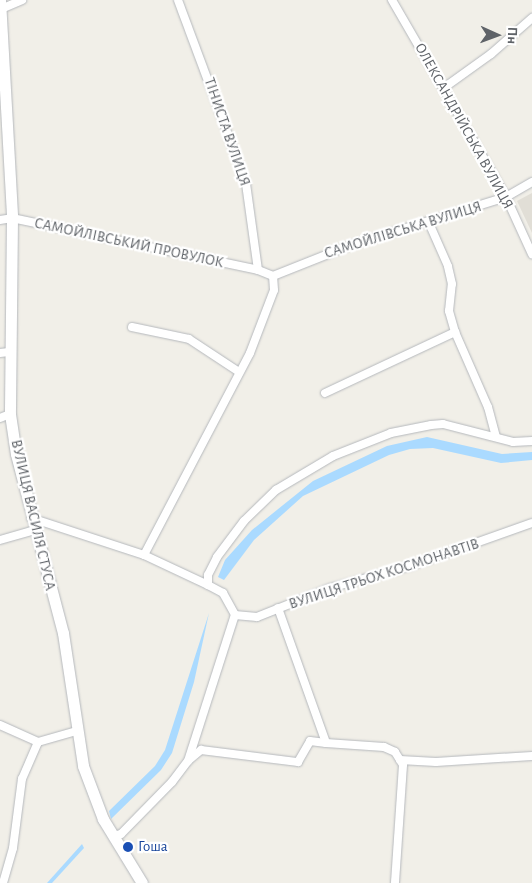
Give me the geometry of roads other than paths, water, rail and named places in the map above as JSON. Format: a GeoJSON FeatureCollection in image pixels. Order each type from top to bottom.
{"type":"FeatureCollection","features":[{"type":"Feature","properties":{"kind":"main road","name":"ВУЛИЦЯ ВАСИЛЯ СТУСА"},"geometry":{"type":"LineString","coordinates":[[0,4],[12,218],[5,353],[5,416],[63,633],[71,674],[76,731],[92,794],[113,836],[142,883]]}},
{"type":"Feature","properties":{"kind":"street","name":"ВУЛИЦЯ ВАСИЛЯ СТУСА"},"geometry":{"type":"LineString","coordinates":[[0,4],[22,0]]}},
{"type":"Feature","properties":{"kind":"street","name":"ТІНИСТА ВУЛИЦЯ"},"geometry":{"type":"LineString","coordinates":[[178,0],[246,183],[258,270]]}},
{"type":"Feature","properties":{"kind":"street","name":"ОЛЕКСАНДРІЙСЬКА ВУЛИЦЯ"},"geometry":{"type":"LineString","coordinates":[[392,0],[445,87],[506,197],[532,254]]}},
{"type":"Feature","properties":{"kind":"street"},"geometry":{"type":"LineString","coordinates":[[445,87],[491,54],[532,18]]}},
{"type":"Feature","properties":{"kind":"street","name":"САМОЙЛІВСЬКА ВУЛИЦЯ"},"geometry":{"type":"LineString","coordinates":[[272,276],[351,245],[429,224],[506,197],[532,182]]}},
{"type":"Feature","properties":{"kind":"street","name":"САМОЙЛІВСЬКИЙ ПРОВУЛОК"},"geometry":{"type":"LineString","coordinates":[[0,220],[12,218],[258,270]]}},
{"type":"Feature","properties":{"kind":"street"},"geometry":{"type":"LineString","coordinates":[[429,224],[448,266],[452,284],[449,311],[454,332],[488,407],[496,437]]}},
{"type":"Feature","properties":{"kind":"street"},"geometry":{"type":"LineString","coordinates":[[144,555],[250,353],[274,290],[272,276],[258,270]]}},
{"type":"Feature","properties":{"kind":"street"},"geometry":{"type":"LineString","coordinates":[[132,327],[189,339],[240,372]]}},
{"type":"Feature","properties":{"kind":"street"},"geometry":{"type":"LineString","coordinates":[[325,393],[454,332]]}},
{"type":"Feature","properties":{"kind":"street"},"geometry":{"type":"LineString","coordinates":[[208,585],[208,575],[217,557],[244,521],[276,490],[313,466],[391,434],[421,425],[442,424],[514,442],[532,441]]}},
{"type":"Feature","properties":{"kind":"street"},"geometry":{"type":"LineString","coordinates":[[31,518],[144,555],[223,593],[235,614],[188,761]]}},
{"type":"Feature","properties":{"kind":"street","name":"ВУЛИЦЯ ТРЬОХ КОСМОНАВТІВ"},"geometry":{"type":"LineString","coordinates":[[235,614],[258,617],[330,588],[411,566],[532,523]]}},
{"type":"Feature","properties":{"kind":"street"},"geometry":{"type":"LineString","coordinates":[[0,540],[34,530]]}},
{"type":"Feature","properties":{"kind":"street"},"geometry":{"type":"LineString","coordinates":[[278,608],[326,743]]}},
{"type":"Feature","properties":{"kind":"street"},"geometry":{"type":"LineString","coordinates":[[0,725],[38,742],[76,731]]}},
{"type":"Feature","properties":{"kind":"street"},"geometry":{"type":"LineString","coordinates":[[113,836],[120,834],[172,782],[188,761],[202,750],[298,762],[310,741],[384,747],[395,752],[400,760],[402,775],[395,883]]}},
{"type":"Feature","properties":{"kind":"street"},"geometry":{"type":"LineString","coordinates":[[3,883],[13,848],[22,778],[38,742]]}},
{"type":"Feature","properties":{"kind":"street"},"geometry":{"type":"LineString","coordinates":[[400,760],[436,762],[532,756]]}},
{"type":"Feature","properties":{"kind":"water"},"geometry":{"type":"Polygon","coordinates":[[[427,437],[502,454],[532,452],[532,460],[501,463],[433,448],[410,449],[389,455],[303,496],[254,540],[224,580],[218,577],[225,560],[252,530],[313,481],[387,446],[427,437]]]}},
{"type":"Feature","properties":{"kind":"water"},"geometry":{"type":"Polygon","coordinates":[[[209,613],[194,682],[172,753],[161,770],[111,819],[109,811],[155,766],[165,750],[209,613]]]}},
{"type":"Feature","properties":{"kind":"water"},"geometry":{"type":"Polygon","coordinates":[[[82,844],[84,848],[52,883],[47,883],[82,844]]]}},
{"type":"Feature","properties":{"kind":"place","name":"Гоша"},"geometry":{"type":"Point","coordinates":[128,847]}}]}
